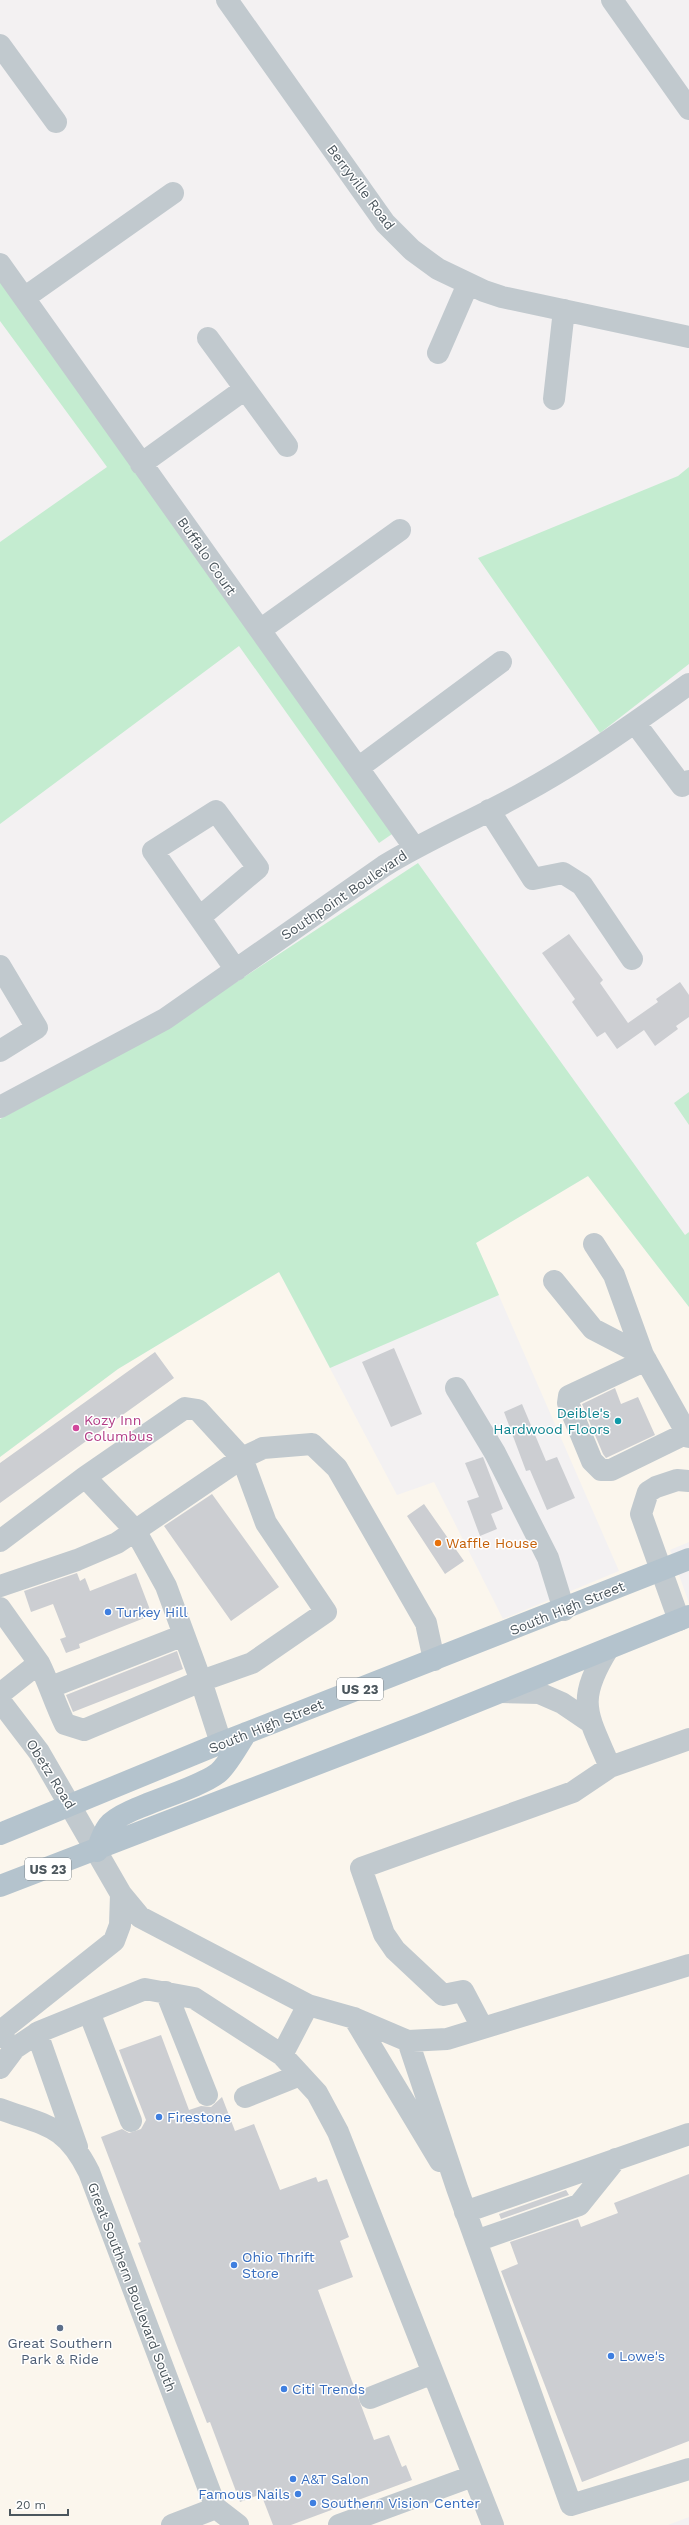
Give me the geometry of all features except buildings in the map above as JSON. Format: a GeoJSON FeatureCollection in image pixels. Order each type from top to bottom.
{"type":"FeatureCollection","features":[{"type":"Feature","properties":{"kind":"main road","name":"South High Street"},"geometry":{"type":"LineString","coordinates":[[0,1834],[246,1733],[564,1610],[689,1559]]}},
{"type":"Feature","properties":{"kind":"main road","name":"US 23"},"geometry":{"type":"LineString","coordinates":[[0,1886],[97,1851],[502,1692],[684,1618]]}},
{"type":"Feature","properties":{"kind":"main road"},"geometry":{"type":"LineString","coordinates":[[97,1851],[102,1836],[109,1825],[120,1817],[180,1792],[219,1773],[246,1733]]}},
{"type":"Feature","properties":{"kind":"street","name":"Berryville Road"},"geometry":{"type":"LineString","coordinates":[[227,0],[385,223],[412,250],[438,269],[468,284],[502,297],[689,337]]}},
{"type":"Feature","properties":{"kind":"street"},"geometry":{"type":"LineString","coordinates":[[612,0],[689,109]]}},
{"type":"Feature","properties":{"kind":"street"},"geometry":{"type":"LineString","coordinates":[[4,58],[56,122]]}},
{"type":"Feature","properties":{"kind":"street"},"geometry":{"type":"LineString","coordinates":[[24,298],[173,193]]}},
{"type":"Feature","properties":{"kind":"street","name":"Buffalo Court"},"geometry":{"type":"LineString","coordinates":[[0,264],[414,847]]}},
{"type":"Feature","properties":{"kind":"street"},"geometry":{"type":"LineString","coordinates":[[438,353],[468,284]]}},
{"type":"Feature","properties":{"kind":"street"},"geometry":{"type":"LineString","coordinates":[[554,400],[564,310]]}},
{"type":"Feature","properties":{"kind":"street"},"geometry":{"type":"LineString","coordinates":[[208,338],[287,446]]}},
{"type":"Feature","properties":{"kind":"street"},"geometry":{"type":"LineString","coordinates":[[142,464],[245,388]]}},
{"type":"Feature","properties":{"kind":"street"},"geometry":{"type":"LineString","coordinates":[[260,630],[400,530]]}},
{"type":"Feature","properties":{"kind":"street"},"geometry":{"type":"LineString","coordinates":[[358,768],[501,662]]}},
{"type":"Feature","properties":{"kind":"street","name":"Southpoint Boulevard"},"geometry":{"type":"LineString","coordinates":[[0,1107],[165,1019],[414,847],[521,794],[596,749],[689,684]]}},
{"type":"Feature","properties":{"kind":"street"},"geometry":{"type":"LineString","coordinates":[[635,723],[682,786],[689,781]]}},
{"type":"Feature","properties":{"kind":"street"},"geometry":{"type":"LineString","coordinates":[[489,810],[533,879],[563,872],[582,885],[632,959]]}},
{"type":"Feature","properties":{"kind":"street"},"geometry":{"type":"LineString","coordinates":[[200,917],[258,868],[216,811],[153,851],[236,970]]}},
{"type":"Feature","properties":{"kind":"street"},"geometry":{"type":"LineString","coordinates":[[0,966],[37,1028],[0,1052]]}},
{"type":"Feature","properties":{"kind":"street"},"geometry":{"type":"LineString","coordinates":[[594,1244],[614,1275],[644,1358],[688,1435],[611,1470],[601,1470],[592,1461],[568,1403],[569,1396],[644,1358]]}},
{"type":"Feature","properties":{"kind":"street"},"geometry":{"type":"LineString","coordinates":[[554,1281],[593,1329],[644,1358]]}},
{"type":"Feature","properties":{"kind":"street"},"geometry":{"type":"LineString","coordinates":[[456,1388],[495,1453],[548,1558],[564,1610]]}},
{"type":"Feature","properties":{"kind":"street"},"geometry":{"type":"LineString","coordinates":[[0,1541],[85,1477],[185,1408],[198,1410],[242,1458],[266,1523],[326,1612],[252,1663],[200,1681],[84,1730],[65,1724],[53,1700],[51,1687],[39,1663],[0,1608]]}},
{"type":"Feature","properties":{"kind":"street"},"geometry":{"type":"LineString","coordinates":[[0,1586],[77,1560],[117,1543],[242,1458],[264,1448],[293,1444],[312,1444],[337,1468],[426,1623],[434,1660]]}},
{"type":"Feature","properties":{"kind":"street"},"geometry":{"type":"LineString","coordinates":[[85,1477],[135,1530],[166,1586],[221,1743]]}},
{"type":"Feature","properties":{"kind":"street"},"geometry":{"type":"LineString","coordinates":[[684,1618],[662,1570],[641,1514],[642,1506],[648,1492],[656,1486],[676,1480],[689,1481]]}},
{"type":"Feature","properties":{"kind":"street"},"geometry":{"type":"LineString","coordinates":[[51,1687],[184,1636]]}},
{"type":"Feature","properties":{"kind":"street"},"geometry":{"type":"LineString","coordinates":[[608,1649],[593,1674],[586,1696],[590,1722],[610,1767]]}},
{"type":"Feature","properties":{"kind":"street"},"geometry":{"type":"LineString","coordinates":[[0,1694],[39,1663]]}},
{"type":"Feature","properties":{"kind":"street"},"geometry":{"type":"LineString","coordinates":[[502,1692],[539,1693],[562,1703],[590,1722]]}},
{"type":"Feature","properties":{"kind":"street","name":"Obetz Road"},"geometry":{"type":"LineString","coordinates":[[0,1701],[39,1752],[121,1894],[140,1917],[308,2005],[354,2018],[408,2041]]}},
{"type":"Feature","properties":{"kind":"street"},"geometry":{"type":"LineString","coordinates":[[482,2027],[463,1991],[443,1995],[395,1950],[384,1934],[361,1868],[573,1792],[610,1767],[689,1739]]}},
{"type":"Feature","properties":{"kind":"street"},"geometry":{"type":"LineString","coordinates":[[2,2028],[114,1941],[120,1925],[121,1894]]}},
{"type":"Feature","properties":{"kind":"street"},"geometry":{"type":"LineString","coordinates":[[689,1965],[482,2027],[447,2039],[408,2041],[456,2188],[571,2505],[689,2468]]}},
{"type":"Feature","properties":{"kind":"street"},"geometry":{"type":"LineString","coordinates":[[0,2068],[15,2048],[37,2033],[145,1989],[194,1998],[282,2055],[317,2093],[338,2132],[493,2525]]}},
{"type":"Feature","properties":{"kind":"street"},"geometry":{"type":"LineString","coordinates":[[166,1992],[207,2094]]}},
{"type":"Feature","properties":{"kind":"street"},"geometry":{"type":"LineString","coordinates":[[282,2055],[308,2005]]}},
{"type":"Feature","properties":{"kind":"street"},"geometry":{"type":"LineString","coordinates":[[89,2012],[131,2120]]}},
{"type":"Feature","properties":{"kind":"street"},"geometry":{"type":"LineString","coordinates":[[354,2018],[419,2129],[456,2188]]}},
{"type":"Feature","properties":{"kind":"street"},"geometry":{"type":"LineString","coordinates":[[37,2033],[78,2150]]}},
{"type":"Feature","properties":{"kind":"street"},"geometry":{"type":"LineString","coordinates":[[245,2097],[300,2075]]}},
{"type":"Feature","properties":{"kind":"street","name":"Great Southern Boulevard South"},"geometry":{"type":"LineString","coordinates":[[0,2109],[50,2127],[68,2138],[78,2150],[89,2172],[216,2508]]}},
{"type":"Feature","properties":{"kind":"street"},"geometry":{"type":"LineString","coordinates":[[465,2212],[689,2134]]}},
{"type":"Feature","properties":{"kind":"street"},"geometry":{"type":"LineString","coordinates":[[476,2241],[579,2205],[616,2159]]}},
{"type":"Feature","properties":{"kind":"street"},"geometry":{"type":"LineString","coordinates":[[370,2398],[433,2373]]}},
{"type":"Feature","properties":{"kind":"street"},"geometry":{"type":"LineString","coordinates":[[339,2525],[473,2476]]}},
{"type":"Feature","properties":{"kind":"street"},"geometry":{"type":"LineString","coordinates":[[172,2525],[216,2508],[238,2525]]}},
{"type":"Feature","properties":{"kind":"shaded area"},"geometry":{"type":"Polygon","coordinates":[[[588,1176],[689,1307],[689,1542],[670,1550],[689,1603],[689,2517],[668,2525],[0,2525],[0,1457],[118,1369],[279,1272],[397,1495],[434,1482],[503,1619],[619,1571],[476,1243],[588,1176]]]}},
{"type":"Feature","properties":{"kind":"green space"},"geometry":{"type":"Polygon","coordinates":[[[0,279],[395,832],[379,843],[239,646],[0,824],[0,542],[107,467],[0,321],[0,279]]]}},
{"type":"Feature","properties":{"kind":"green space"},"geometry":{"type":"Polygon","coordinates":[[[689,467],[689,664],[600,733],[478,558],[678,476],[689,467]]]}},
{"type":"Feature","properties":{"kind":"green space"},"geometry":{"type":"Polygon","coordinates":[[[418,863],[685,1235],[689,1232],[689,1307],[588,1176],[476,1243],[499,1295],[330,1368],[279,1272],[118,1369],[0,1457],[0,1119],[157,1034],[418,863]]]}},
{"type":"Feature","properties":{"kind":"green space"},"geometry":{"type":"Polygon","coordinates":[[[689,1092],[689,1125],[674,1103],[689,1092]]]}},
{"type":"Feature","properties":{"kind":"place","name":"Deible's Hardwood Floors"},"geometry":{"type":"Point","coordinates":[618,1421]}},
{"type":"Feature","properties":{"kind":"place","name":"Kozy Inn Columbus"},"geometry":{"type":"Point","coordinates":[76,1428]}},
{"type":"Feature","properties":{"kind":"place","name":"Waffle House"},"geometry":{"type":"Point","coordinates":[438,1543]}},
{"type":"Feature","properties":{"kind":"place","name":"Turkey Hill"},"geometry":{"type":"Point","coordinates":[108,1612]}},
{"type":"Feature","properties":{"kind":"place","name":"Firestone"},"geometry":{"type":"Point","coordinates":[159,2117]}},
{"type":"Feature","properties":{"kind":"place","name":"Ohio Thrift Store"},"geometry":{"type":"Point","coordinates":[234,2265]}},
{"type":"Feature","properties":{"kind":"place","name":"Great Southern Park & Ride"},"geometry":{"type":"Point","coordinates":[60,2328]}},
{"type":"Feature","properties":{"kind":"place","name":"Lowe's"},"geometry":{"type":"Point","coordinates":[611,2356]}},
{"type":"Feature","properties":{"kind":"place","name":"Citi Trends"},"geometry":{"type":"Point","coordinates":[284,2389]}},
{"type":"Feature","properties":{"kind":"place","name":"A&T Salon"},"geometry":{"type":"Point","coordinates":[293,2479]}},
{"type":"Feature","properties":{"kind":"place","name":"Famous Nails"},"geometry":{"type":"Point","coordinates":[298,2494]}},
{"type":"Feature","properties":{"kind":"place","name":"Southern Vision Center"},"geometry":{"type":"Point","coordinates":[313,2503]}}]}
